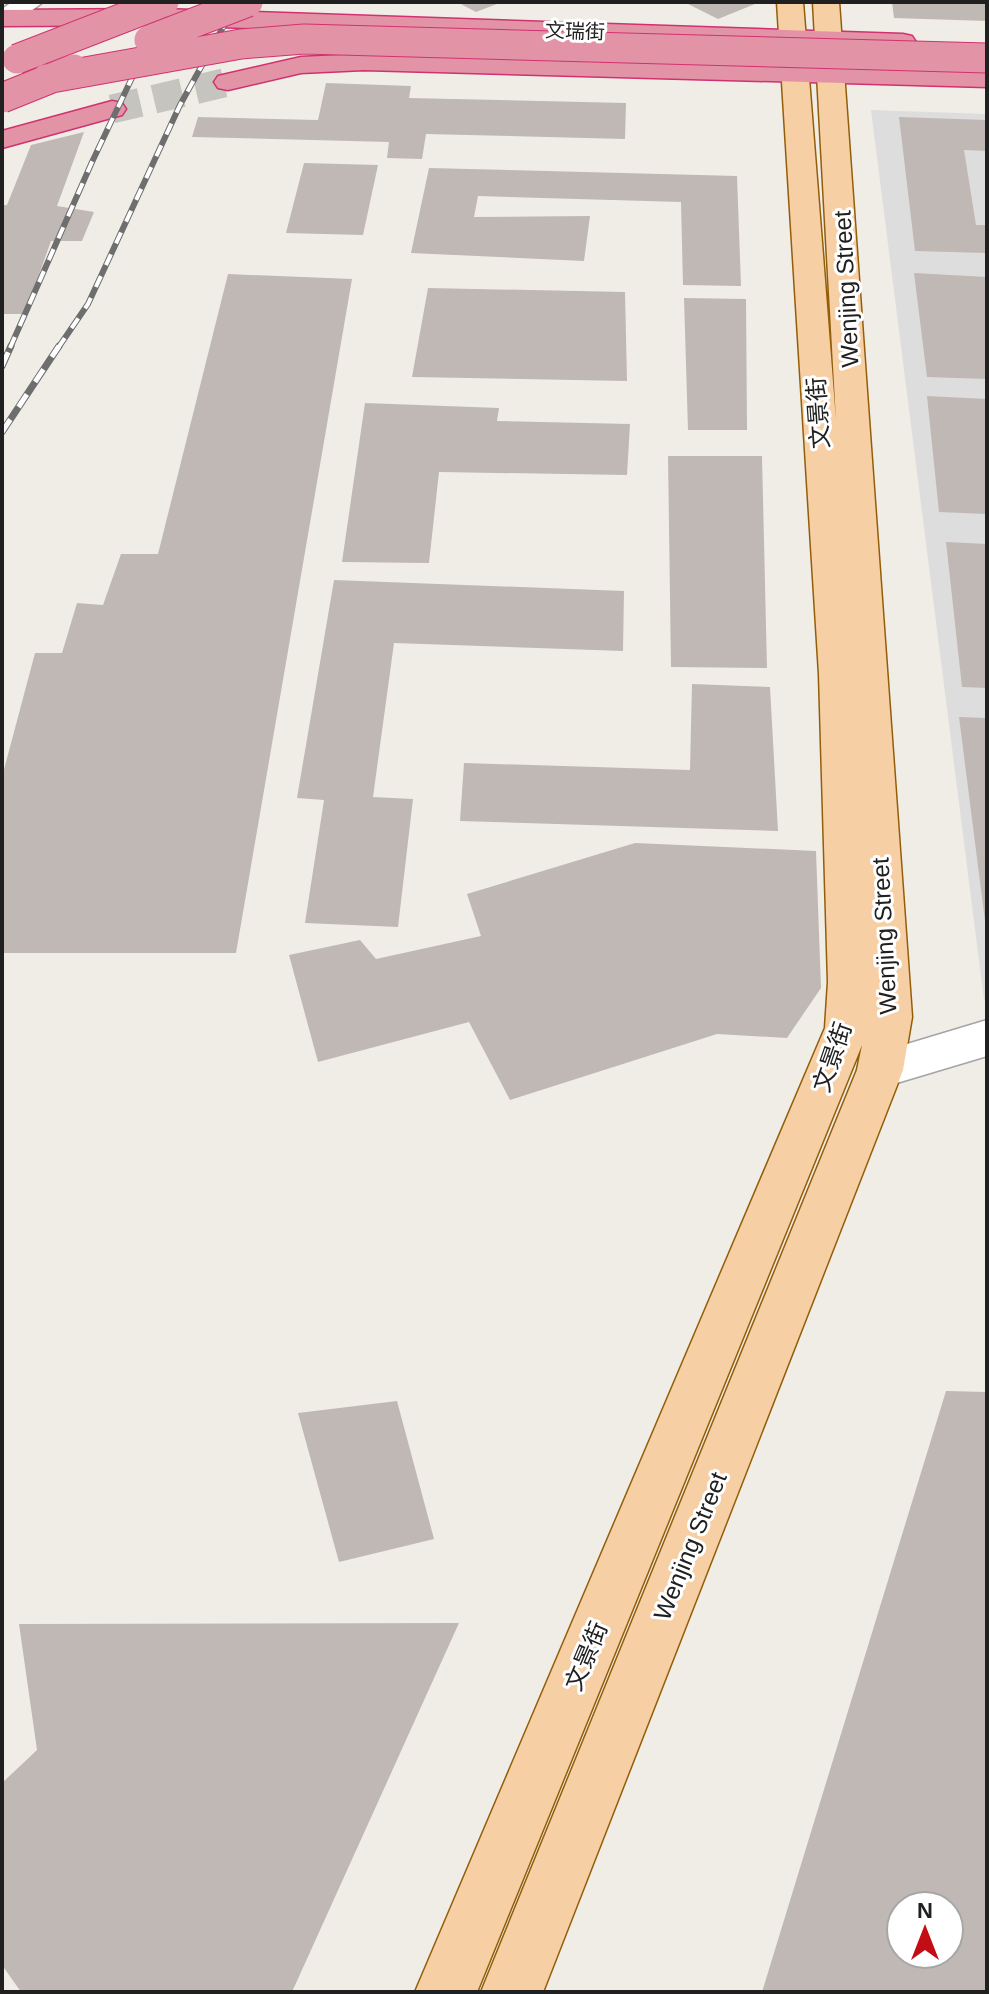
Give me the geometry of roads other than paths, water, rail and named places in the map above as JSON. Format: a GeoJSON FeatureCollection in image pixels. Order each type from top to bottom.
{"type":"FeatureCollection","features":[{"type":"Feature","properties":{"kind":"highway"},"geometry":{"type":"LineString","coordinates":[[3,25],[38,10],[88,2]]}},
{"type":"Feature","properties":{"kind":"highway"},"geometry":{"type":"LineString","coordinates":[[2,98],[247,2]]}},
{"type":"Feature","properties":{"kind":"highway"},"geometry":{"type":"LineString","coordinates":[[334,23],[387,2]]}},
{"type":"Feature","properties":{"kind":"highway"},"geometry":{"type":"LineString","coordinates":[[38,10],[159,7]]}},
{"type":"Feature","properties":{"kind":"highway"},"geometry":{"type":"LineString","coordinates":[[3,25],[159,7]]}},
{"type":"Feature","properties":{"kind":"highway"},"geometry":{"type":"LineString","coordinates":[[2,65],[159,7]]}},
{"type":"Feature","properties":{"kind":"highway","name":"文瑞街"},"geometry":{"type":"LineString","coordinates":[[159,7],[334,23],[987,46]]}},
{"type":"Feature","properties":{"kind":"highway","name":"文瑞街"},"geometry":{"type":"LineString","coordinates":[[228,82],[301,65],[811,38],[987,79]]}},
{"type":"Feature","properties":{"kind":"highway"},"geometry":{"type":"LineString","coordinates":[[46,79],[227,46],[304,39],[987,58]]}},
{"type":"Feature","properties":{"kind":"highway"},"geometry":{"type":"LineString","coordinates":[[2,140],[112,109]]}},
{"type":"Feature","properties":{"kind":"main road","name":"Wenjing Street"},"geometry":{"type":"LineString","coordinates":[[512,1992],[880,1070],[890,1017],[811,38]]}},
{"type":"Feature","properties":{"kind":"main road","name":"文景街"},"geometry":{"type":"LineString","coordinates":[[446,1992],[847,1028],[850,982],[811,38]]}},
{"type":"Feature","properties":{"kind":"street"},"geometry":{"type":"LineString","coordinates":[[880,1070],[987,1038]]}},
{"type":"Feature","properties":{"kind":"tunnel"},"geometry":{"type":"LineString","coordinates":[[112,109],[228,82]]}},
{"type":"Feature","properties":{"kind":"railway"},"geometry":{"type":"LineString","coordinates":[[10,348],[92,162],[168,2]]}},
{"type":"Feature","properties":{"kind":"railway"},"geometry":{"type":"LineString","coordinates":[[58,348],[88,304],[180,105],[237,2]]}},
{"type":"Feature","properties":{"kind":"railway"},"geometry":{"type":"LineString","coordinates":[[2,366],[11,346]]}},
{"type":"Feature","properties":{"kind":"railway"},"geometry":{"type":"LineString","coordinates":[[2,432],[59,346]]}}]}
